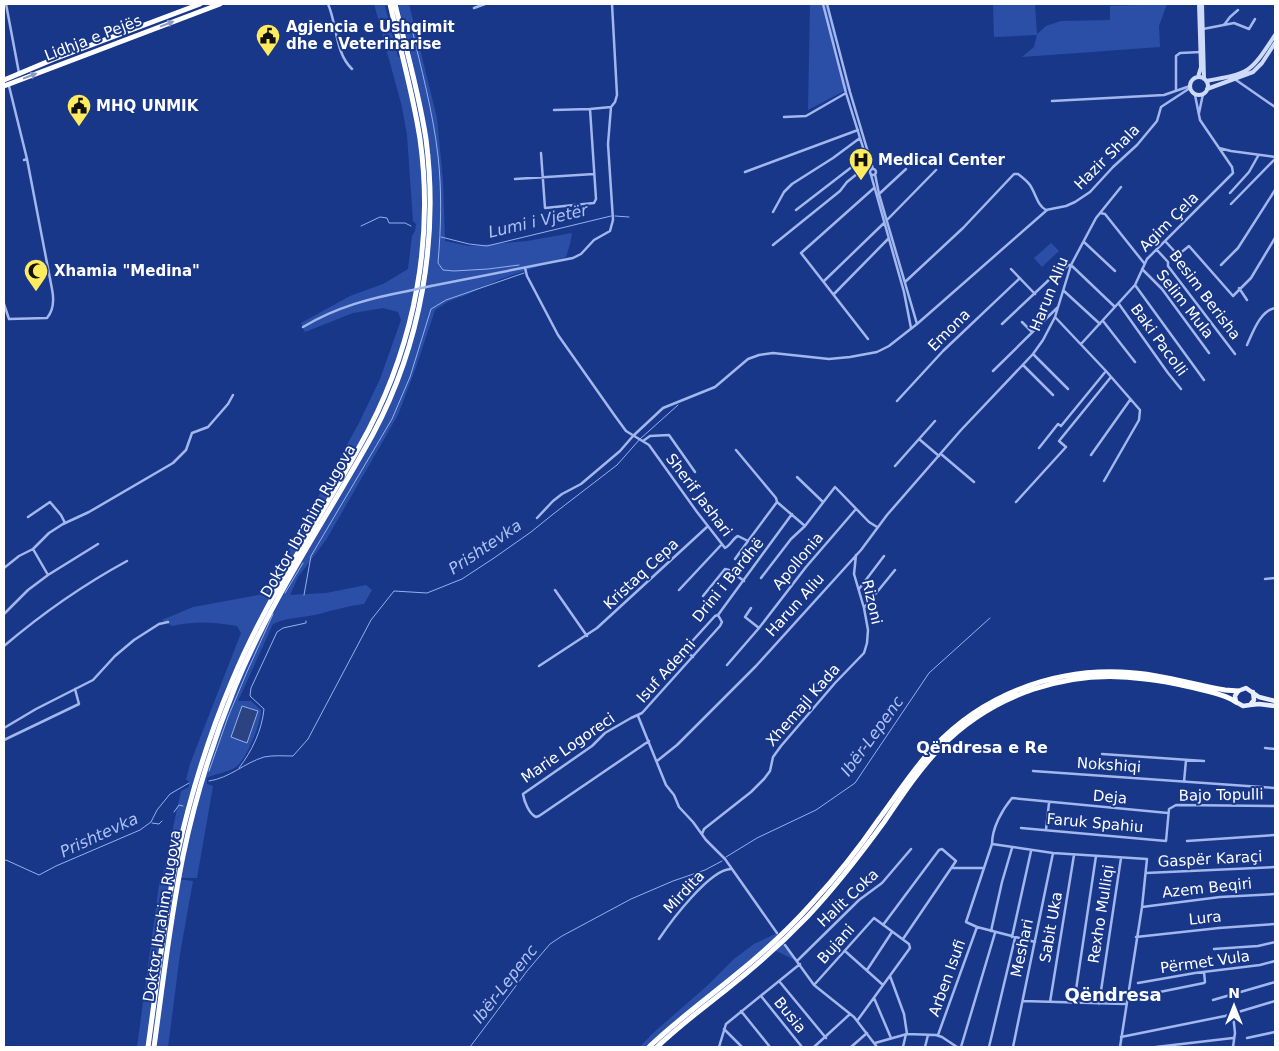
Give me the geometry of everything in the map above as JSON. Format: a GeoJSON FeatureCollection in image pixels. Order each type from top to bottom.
{"type":"FeatureCollection","features":[{"type":"Feature","properties":{"kind":"highway","name":"Lidhja e Pejës"},"geometry":{"type":"LineString","coordinates":[[4,80],[200,4]]}},
{"type":"Feature","properties":{"kind":"highway","name":"Lidhja e Pejës"},"geometry":{"type":"LineString","coordinates":[[6,85],[220,4]]}},
{"type":"Feature","properties":{"kind":"highway","name":"Doktor Ibrahim Rugova"},"geometry":{"type":"LineString","coordinates":[[148,1047],[178,853],[194,787],[215,723],[238,666],[264,611],[377,412],[398,361],[412,312],[419,276],[424,232],[423,171],[415,111],[390,4]]}},
{"type":"Feature","properties":{"kind":"highway","name":"Doktor Ibrahim Rugova"},"geometry":{"type":"LineString","coordinates":[[154,1047],[180,869],[200,788],[220,724],[243,668],[270,613],[382,414],[404,362],[418,312],[429,240],[429,171],[426,137],[395,4]]}},
{"type":"Feature","properties":{"kind":"highway"},"geometry":{"type":"LineString","coordinates":[[649,1047],[746,967],[792,925],[847,863],[927,754],[956,726],[986,706],[1008,694],[1033,684],[1063,676],[1091,672],[1136,673],[1238,691]]}},
{"type":"Feature","properties":{"kind":"highway"},"geometry":{"type":"LineString","coordinates":[[657,1047],[749,971],[796,929],[851,866],[938,750],[965,725],[995,706],[1014,696],[1045,685],[1103,676],[1151,679],[1223,695],[1236,702]]}},
{"type":"Feature","properties":{"kind":"main road"},"geometry":{"type":"LineString","coordinates":[[1275,702],[1259,697],[1246,688],[1238,691],[1235,696],[1236,702],[1243,706],[1259,704],[1275,706]]}},
{"type":"Feature","properties":{"kind":"main road"},"geometry":{"type":"LineString","coordinates":[[1250,705],[1254,698],[1253,692]]}},
{"type":"Feature","properties":{"kind":"street"},"geometry":{"type":"LineString","coordinates":[[6,4],[20,73]]}},
{"type":"Feature","properties":{"kind":"street"},"geometry":{"type":"LineString","coordinates":[[328,4],[341,50],[352,69]]}},
{"type":"Feature","properties":{"kind":"street"},"geometry":{"type":"LineString","coordinates":[[474,8],[485,4]]}},
{"type":"Feature","properties":{"kind":"street"},"geometry":{"type":"LineString","coordinates":[[304,327],[354,303],[567,260],[577,256],[590,242],[612,229],[608,144],[611,108],[617,98],[617,82],[612,4]]}},
{"type":"Feature","properties":{"kind":"street"},"geometry":{"type":"LineString","coordinates":[[823,4],[878,195],[887,220],[890,238],[907,297],[917,324]]}},
{"type":"Feature","properties":{"kind":"street"},"geometry":{"type":"LineString","coordinates":[[827,4],[860,138],[868,165],[871,170],[876,171],[873,175],[874,188],[878,195]]}},
{"type":"Feature","properties":{"kind":"street"},"geometry":{"type":"LineString","coordinates":[[1201,4],[1205,80],[1208,89]]}},
{"type":"Feature","properties":{"kind":"street"},"geometry":{"type":"LineString","coordinates":[[1198,78],[1202,67],[1201,4]]}},
{"type":"Feature","properties":{"kind":"street"},"geometry":{"type":"LineString","coordinates":[[1224,26],[1238,10]]}},
{"type":"Feature","properties":{"kind":"street"},"geometry":{"type":"LineString","coordinates":[[1203,29],[1236,24],[1249,29],[1255,19]]}},
{"type":"Feature","properties":{"kind":"street"},"geometry":{"type":"LineString","coordinates":[[1203,94],[1195,95],[1190,87],[1192,80],[1198,78],[1205,80],[1229,78],[1250,69],[1275,35]]}},
{"type":"Feature","properties":{"kind":"street"},"geometry":{"type":"LineString","coordinates":[[1199,114],[1203,94],[1208,89],[1236,80],[1256,69],[1275,43]]}},
{"type":"Feature","properties":{"kind":"street"},"geometry":{"type":"LineString","coordinates":[[1176,90],[1176,56],[1180,53],[1201,52]]}},
{"type":"Feature","properties":{"kind":"street"},"geometry":{"type":"LineString","coordinates":[[1236,80],[1275,107]]}},
{"type":"Feature","properties":{"kind":"street"},"geometry":{"type":"LineString","coordinates":[[4,304],[9,319],[47,318],[53,304],[25,159],[6,85]]}},
{"type":"Feature","properties":{"kind":"street"},"geometry":{"type":"LineString","coordinates":[[1052,101],[1164,95],[1190,87]]}},
{"type":"Feature","properties":{"kind":"street","name":"Hazir Shala"},"geometry":{"type":"LineString","coordinates":[[1048,210],[1056,210],[1075,202],[1090,192],[1137,145],[1157,121],[1161,107],[1190,87]]}},
{"type":"Feature","properties":{"kind":"street"},"geometry":{"type":"LineString","coordinates":[[784,117],[806,116],[848,92]]}},
{"type":"Feature","properties":{"kind":"street","name":"Agim Çela"},"geometry":{"type":"LineString","coordinates":[[1081,344],[1135,286],[1144,264],[1156,250],[1233,173],[1232,166],[1200,120],[1195,95]]}},
{"type":"Feature","properties":{"kind":"street"},"geometry":{"type":"LineString","coordinates":[[554,110],[611,108]]}},
{"type":"Feature","properties":{"kind":"street"},"geometry":{"type":"LineString","coordinates":[[541,153],[545,208],[593,204],[596,200],[590,109]]}},
{"type":"Feature","properties":{"kind":"street"},"geometry":{"type":"LineString","coordinates":[[745,172],[858,130]]}},
{"type":"Feature","properties":{"kind":"street"},"geometry":{"type":"LineString","coordinates":[[773,212],[784,192],[792,184],[860,138]]}},
{"type":"Feature","properties":{"kind":"street"},"geometry":{"type":"LineString","coordinates":[[1218,147],[1275,158]]}},
{"type":"Feature","properties":{"kind":"street"},"geometry":{"type":"LineString","coordinates":[[796,210],[866,156]]}},
{"type":"Feature","properties":{"kind":"street"},"geometry":{"type":"LineString","coordinates":[[1230,193],[1254,164],[1258,156]]}},
{"type":"Feature","properties":{"kind":"street"},"geometry":{"type":"LineString","coordinates":[[1231,204],[1275,158]]}},
{"type":"Feature","properties":{"kind":"street"},"geometry":{"type":"LineString","coordinates":[[772,245],[840,191],[847,182],[868,165]]}},
{"type":"Feature","properties":{"kind":"street"},"geometry":{"type":"LineString","coordinates":[[878,195],[906,169]]}},
{"type":"Feature","properties":{"kind":"street"},"geometry":{"type":"LineString","coordinates":[[824,281],[936,170]]}},
{"type":"Feature","properties":{"kind":"street"},"geometry":{"type":"LineString","coordinates":[[515,179],[594,174]]}},
{"type":"Feature","properties":{"kind":"street"},"geometry":{"type":"LineString","coordinates":[[905,282],[963,228],[1015,174],[1027,181],[1041,208],[1048,210]]}},
{"type":"Feature","properties":{"kind":"street","name":"Harun Aliu"},"geometry":{"type":"LineString","coordinates":[[657,761],[677,745],[752,670],[856,555],[877,527],[960,430],[1033,354],[1055,317],[1071,265],[1100,213],[1121,187]]}},
{"type":"Feature","properties":{"kind":"street"},"geometry":{"type":"LineString","coordinates":[[868,339],[801,252],[874,188]]}},
{"type":"Feature","properties":{"kind":"street"},"geometry":{"type":"LineString","coordinates":[[1221,265],[1235,252],[1275,190]]}},
{"type":"Feature","properties":{"kind":"street"},"geometry":{"type":"LineString","coordinates":[[882,208],[884,223],[905,282],[912,329]]}},
{"type":"Feature","properties":{"kind":"street"},"geometry":{"type":"LineString","coordinates":[[537,518],[553,501],[581,484],[620,451],[663,408],[715,387],[748,359],[773,353],[834,359],[870,354],[888,346],[912,329],[1048,210]]}},
{"type":"Feature","properties":{"kind":"street"},"geometry":{"type":"LineString","coordinates":[[1100,213],[1105,214],[1144,264]]}},
{"type":"Feature","properties":{"kind":"street"},"geometry":{"type":"LineString","coordinates":[[834,294],[890,238]]}},
{"type":"Feature","properties":{"kind":"street"},"geometry":{"type":"LineString","coordinates":[[1165,241],[1180,255],[1190,246],[1232,296],[1251,278],[1275,238]]}},
{"type":"Feature","properties":{"kind":"street","name":"Harun Aliu"},"geometry":{"type":"LineString","coordinates":[[1084,242],[1115,271]]}},
{"type":"Feature","properties":{"kind":"street","name":"Besim Berisha"},"geometry":{"type":"LineString","coordinates":[[1156,250],[1168,262],[1168,266],[1235,354]]}},
{"type":"Feature","properties":{"kind":"street"},"geometry":{"type":"LineString","coordinates":[[1002,324],[1052,277],[1065,267],[1071,265],[1115,307]]}},
{"type":"Feature","properties":{"kind":"street"},"geometry":{"type":"LineString","coordinates":[[525,268],[527,276],[558,335],[619,422],[633,436],[642,441],[650,436],[669,435],[695,472]]}},
{"type":"Feature","properties":{"kind":"street"},"geometry":{"type":"LineString","coordinates":[[1011,269],[1035,294]]}},
{"type":"Feature","properties":{"kind":"street","name":"Selim Mula"},"geometry":{"type":"LineString","coordinates":[[1142,269],[1162,289],[1209,353]]}},
{"type":"Feature","properties":{"kind":"street","name":"Emona"},"geometry":{"type":"LineString","coordinates":[[897,401],[943,351],[1020,278]]}},
{"type":"Feature","properties":{"kind":"street"},"geometry":{"type":"LineString","coordinates":[[1135,286],[1204,380]]}},
{"type":"Feature","properties":{"kind":"street"},"geometry":{"type":"LineString","coordinates":[[1239,288],[1248,300]]}},
{"type":"Feature","properties":{"kind":"street"},"geometry":{"type":"LineString","coordinates":[[1064,291],[1100,324]]}},
{"type":"Feature","properties":{"kind":"street","name":"Baki Pacolli"},"geometry":{"type":"LineString","coordinates":[[1119,304],[1181,389]]}},
{"type":"Feature","properties":{"kind":"street"},"geometry":{"type":"LineString","coordinates":[[993,370],[1059,306]]}},
{"type":"Feature","properties":{"kind":"street"},"geometry":{"type":"LineString","coordinates":[[1247,345],[1261,319],[1268,310],[1275,308]]}},
{"type":"Feature","properties":{"kind":"street"},"geometry":{"type":"LineString","coordinates":[[1055,317],[1112,377],[1140,410],[1140,417],[1104,481]]}},
{"type":"Feature","properties":{"kind":"street"},"geometry":{"type":"LineString","coordinates":[[1103,321],[1135,362]]}},
{"type":"Feature","properties":{"kind":"street"},"geometry":{"type":"LineString","coordinates":[[1022,322],[1032,332]]}},
{"type":"Feature","properties":{"kind":"street","name":"Harun Aliu"},"geometry":{"type":"LineString","coordinates":[[1033,354],[1068,388]]}},
{"type":"Feature","properties":{"kind":"street"},"geometry":{"type":"LineString","coordinates":[[1023,365],[1053,395]]}},
{"type":"Feature","properties":{"kind":"street"},"geometry":{"type":"LineString","coordinates":[[1039,448],[1058,424],[1061,426],[1106,371]]}},
{"type":"Feature","properties":{"kind":"street"},"geometry":{"type":"LineString","coordinates":[[1016,502],[1066,447],[1060,441],[1112,377]]}},
{"type":"Feature","properties":{"kind":"street"},"geometry":{"type":"LineString","coordinates":[[4,568],[18,556],[33,549],[49,534],[65,523],[89,512],[173,463],[186,450],[192,433],[208,427],[228,404],[233,395]]}},
{"type":"Feature","properties":{"kind":"street"},"geometry":{"type":"LineString","coordinates":[[1091,455],[1130,400]]}},
{"type":"Feature","properties":{"kind":"street"},"geometry":{"type":"LineString","coordinates":[[895,466],[935,421]]}},
{"type":"Feature","properties":{"kind":"street"},"geometry":{"type":"LineString","coordinates":[[919,439],[974,482]]}},
{"type":"Feature","properties":{"kind":"street","name":"Sherif Jashari"},"geometry":{"type":"LineString","coordinates":[[642,441],[649,445],[726,548],[736,536],[748,541],[777,502]]}},
{"type":"Feature","properties":{"kind":"street"},"geometry":{"type":"LineString","coordinates":[[736,450],[776,498],[777,502],[805,526]]}},
{"type":"Feature","properties":{"kind":"street"},"geometry":{"type":"LineString","coordinates":[[797,477],[823,502]]}},
{"type":"Feature","properties":{"kind":"street"},"geometry":{"type":"LineString","coordinates":[[761,578],[791,539],[805,526],[832,491],[837,488],[869,522],[877,527]]}},
{"type":"Feature","properties":{"kind":"street"},"geometry":{"type":"LineString","coordinates":[[28,517],[50,502],[65,523]]}},
{"type":"Feature","properties":{"kind":"street","name":"Apollonia"},"geometry":{"type":"LineString","coordinates":[[728,665],[806,567],[856,509]]}},
{"type":"Feature","properties":{"kind":"street","name":"Drini i Bardhë"},"geometry":{"type":"LineString","coordinates":[[693,657],[686,651],[686,648],[718,615],[792,514]]}},
{"type":"Feature","properties":{"kind":"street","name":"Kristaq Cepa"},"geometry":{"type":"LineString","coordinates":[[539,666],[597,628],[708,526]]}},
{"type":"Feature","properties":{"kind":"street"},"geometry":{"type":"LineString","coordinates":[[735,559],[748,541]]}},
{"type":"Feature","properties":{"kind":"street"},"geometry":{"type":"LineString","coordinates":[[4,614],[28,590],[48,575],[98,544]]}},
{"type":"Feature","properties":{"kind":"street"},"geometry":{"type":"LineString","coordinates":[[679,590],[722,544]]}},
{"type":"Feature","properties":{"kind":"street"},"geometry":{"type":"LineString","coordinates":[[33,549],[48,575]]}},
{"type":"Feature","properties":{"kind":"street","name":"Rizoni"},"geometry":{"type":"LineString","coordinates":[[856,555],[854,574],[864,608],[868,638],[864,653]]}},
{"type":"Feature","properties":{"kind":"street"},"geometry":{"type":"LineString","coordinates":[[859,590],[884,556]]}},
{"type":"Feature","properties":{"kind":"street"},"geometry":{"type":"LineString","coordinates":[[4,646],[55,604],[98,576],[127,561]]}},
{"type":"Feature","properties":{"kind":"street"},"geometry":{"type":"LineString","coordinates":[[703,596],[724,569],[729,570],[744,581]]}},
{"type":"Feature","properties":{"kind":"street"},"geometry":{"type":"LineString","coordinates":[[864,608],[895,570]]}},
{"type":"Feature","properties":{"kind":"street"},"geometry":{"type":"LineString","coordinates":[[1265,579],[1275,578]]}},
{"type":"Feature","properties":{"kind":"street"},"geometry":{"type":"LineString","coordinates":[[555,590],[587,636]]}},
{"type":"Feature","properties":{"kind":"street"},"geometry":{"type":"LineString","coordinates":[[751,608],[745,618],[759,628]]}},
{"type":"Feature","properties":{"kind":"street","name":"Isuf Ademi"},"geometry":{"type":"LineString","coordinates":[[638,716],[722,624],[718,615]]}},
{"type":"Feature","properties":{"kind":"street"},"geometry":{"type":"LineString","coordinates":[[4,728],[36,709],[93,680],[115,656],[134,640],[159,624],[168,622]]}},
{"type":"Feature","properties":{"kind":"street","name":"Xhemajl Kada"},"geometry":{"type":"LineString","coordinates":[[702,834],[704,829],[751,792],[768,774],[772,769],[774,755],[781,746],[835,683],[864,653]]}},
{"type":"Feature","properties":{"kind":"street"},"geometry":{"type":"LineString","coordinates":[[4,740],[79,704],[75,689]]}},
{"type":"Feature","properties":{"kind":"street"},"geometry":{"type":"LineString","coordinates":[[638,716],[666,785],[674,795],[679,807],[706,840],[725,859],[777,933]]}},
{"type":"Feature","properties":{"kind":"street","name":"Marie Logoreci"},"geometry":{"type":"LineString","coordinates":[[638,716],[630,718],[605,734],[592,746],[524,792],[522,795],[527,807],[534,817],[539,816],[649,742]]}},
{"type":"Feature","properties":{"kind":"street"},"geometry":{"type":"LineString","coordinates":[[1265,748],[1275,749]]}},
{"type":"Feature","properties":{"kind":"street","name":"Nokshiqi"},"geometry":{"type":"LineString","coordinates":[[1102,754],[1204,761]]}},
{"type":"Feature","properties":{"kind":"street"},"geometry":{"type":"LineString","coordinates":[[1184,782],[1186,760]]}},
{"type":"Feature","properties":{"kind":"street","name":"Nokshiqi"},"geometry":{"type":"LineString","coordinates":[[1033,771],[1275,788]]}},
{"type":"Feature","properties":{"kind":"street","name":"Deja"},"geometry":{"type":"LineString","coordinates":[[992,844],[1000,817],[1012,798],[1168,814]]}},
{"type":"Feature","properties":{"kind":"street"},"geometry":{"type":"LineString","coordinates":[[1046,830],[1049,803]]}},
{"type":"Feature","properties":{"kind":"street","name":"Bajo Topulli"},"geometry":{"type":"LineString","coordinates":[[1166,841],[1168,814],[1171,807],[1176,805],[1275,806]]}},
{"type":"Feature","properties":{"kind":"street","name":"Faruk Spahiu"},"geometry":{"type":"LineString","coordinates":[[1021,828],[1166,841]]}},
{"type":"Feature","properties":{"kind":"street"},"geometry":{"type":"LineString","coordinates":[[1187,841],[1275,835]]}},
{"type":"Feature","properties":{"kind":"street"},"geometry":{"type":"LineString","coordinates":[[977,927],[966,921],[992,844],[1053,854],[1147,859],[1142,907],[1125,1004],[1120,1047]]}},
{"type":"Feature","properties":{"kind":"street"},"geometry":{"type":"LineString","coordinates":[[991,931],[1012,848]]}},
{"type":"Feature","properties":{"kind":"street","name":"Halit Coka"},"geometry":{"type":"LineString","coordinates":[[724,1030],[726,1024],[798,963],[859,900],[882,883],[911,849]]}},
{"type":"Feature","properties":{"kind":"street"},"geometry":{"type":"LineString","coordinates":[[857,1021],[910,947],[910,944],[892,932],[883,924],[940,849],[942,849],[956,861],[903,939]]}},
{"type":"Feature","properties":{"kind":"street"},"geometry":{"type":"LineString","coordinates":[[989,1047],[1014,937],[1031,850]]}},
{"type":"Feature","properties":{"kind":"street","name":"Meshari"},"geometry":{"type":"LineString","coordinates":[[1013,1047],[1053,854]]}},
{"type":"Feature","properties":{"kind":"street","name":"Sabit Uka"},"geometry":{"type":"LineString","coordinates":[[1050,1002],[1074,855]]}},
{"type":"Feature","properties":{"kind":"street"},"geometry":{"type":"LineString","coordinates":[[1074,1003],[1096,856]]}},
{"type":"Feature","properties":{"kind":"street","name":"Rexho Mulliqi"},"geometry":{"type":"LineString","coordinates":[[1099,1004],[1121,858]]}},
{"type":"Feature","properties":{"kind":"street","name":"Gaspër Karaçi"},"geometry":{"type":"LineString","coordinates":[[1146,874],[1275,866]]}},
{"type":"Feature","properties":{"kind":"street"},"geometry":{"type":"LineString","coordinates":[[952,868],[984,868]]}},
{"type":"Feature","properties":{"kind":"street","name":"Mirdita"},"geometry":{"type":"LineString","coordinates":[[660,939],[675,916],[709,880],[721,871],[731,869]]}},
{"type":"Feature","properties":{"kind":"street","name":"Azem Beqiri"},"geometry":{"type":"LineString","coordinates":[[1142,907],[1220,897],[1275,894]]}},
{"type":"Feature","properties":{"kind":"street","name":"Bujani"},"geometry":{"type":"LineString","coordinates":[[814,984],[874,918],[883,924]]}},
{"type":"Feature","properties":{"kind":"street","name":"Lura"},"geometry":{"type":"LineString","coordinates":[[1136,937],[1275,924]]}},
{"type":"Feature","properties":{"kind":"street","name":"Arben Isufi"},"geometry":{"type":"LineString","coordinates":[[938,1036],[977,927],[1035,942]]}},
{"type":"Feature","properties":{"kind":"street"},"geometry":{"type":"LineString","coordinates":[[867,970],[892,932]]}},
{"type":"Feature","properties":{"kind":"street"},"geometry":{"type":"LineString","coordinates":[[874,1043],[907,1034],[938,1036],[951,1045],[959,1047],[995,933]]}},
{"type":"Feature","properties":{"kind":"street"},"geometry":{"type":"LineString","coordinates":[[1214,949],[1258,946],[1275,942]]}},
{"type":"Feature","properties":{"kind":"street"},"geometry":{"type":"LineString","coordinates":[[785,945],[814,984],[850,1014],[877,1047]]}},
{"type":"Feature","properties":{"kind":"street"},"geometry":{"type":"LineString","coordinates":[[845,951],[883,985]]}},
{"type":"Feature","properties":{"kind":"street","name":"Përmet Vula"},"geometry":{"type":"LineString","coordinates":[[1138,983],[1260,965],[1275,961]]}},
{"type":"Feature","properties":{"kind":"street"},"geometry":{"type":"LineString","coordinates":[[1136,997],[1204,983],[1204,972]]}},
{"type":"Feature","properties":{"kind":"street"},"geometry":{"type":"LineString","coordinates":[[890,976],[904,1014],[907,1034],[903,1047]]}},
{"type":"Feature","properties":{"kind":"street"},"geometry":{"type":"LineString","coordinates":[[779,981],[826,1038]]}},
{"type":"Feature","properties":{"kind":"street"},"geometry":{"type":"LineString","coordinates":[[1213,1000],[1275,982]]}},
{"type":"Feature","properties":{"kind":"street","name":"Busia"},"geometry":{"type":"LineString","coordinates":[[760,996],[802,1047]]}},
{"type":"Feature","properties":{"kind":"street"},"geometry":{"type":"LineString","coordinates":[[874,998],[892,1038]]}},
{"type":"Feature","properties":{"kind":"street"},"geometry":{"type":"LineString","coordinates":[[1023,1001],[1125,1004]]}},
{"type":"Feature","properties":{"kind":"street"},"geometry":{"type":"LineString","coordinates":[[1121,1037],[1233,1014],[1275,1001]]}},
{"type":"Feature","properties":{"kind":"street"},"geometry":{"type":"LineString","coordinates":[[741,1012],[770,1047]]}},
{"type":"Feature","properties":{"kind":"street"},"geometry":{"type":"LineString","coordinates":[[814,1047],[850,1014]]}},
{"type":"Feature","properties":{"kind":"street"},"geometry":{"type":"LineString","coordinates":[[1233,1014],[1235,1033],[1233,1047]]}},
{"type":"Feature","properties":{"kind":"street"},"geometry":{"type":"LineString","coordinates":[[719,1047],[724,1030],[742,1047]]}},
{"type":"Feature","properties":{"kind":"street"},"geometry":{"type":"LineString","coordinates":[[1247,1038],[1275,1032]]}},
{"type":"Feature","properties":{"kind":"street"},"geometry":{"type":"LineString","coordinates":[[851,1047],[867,1034]]}},
{"type":"Feature","properties":{"kind":"street"},"geometry":{"type":"LineString","coordinates":[[925,1047],[928,1035]]}},
{"type":"Feature","properties":{"kind":"street"},"geometry":{"type":"LineString","coordinates":[[1156,1047],[1233,1038]]}},
{"type":"Feature","properties":{"kind":"shaded area"},"geometry":{"type":"Polygon","coordinates":[[[374,4],[395,4],[385,6],[398,57],[411,54],[398,4],[409,4],[437,118],[443,181],[445,241],[469,246],[527,241],[572,233],[570,244],[566,257],[498,280],[449,301],[435,310],[398,415],[326,540],[298,577],[290,595],[326,593],[366,585],[372,590],[364,604],[284,620],[273,624],[238,701],[251,701],[261,710],[253,740],[245,757],[236,767],[207,778],[207,784],[213,786],[197,878],[170,878],[193,881],[180,954],[168,1047],[137,1047],[160,878],[167,878],[163,874],[181,791],[189,787],[189,781],[186,780],[190,764],[241,633],[237,626],[189,623],[172,626],[162,620],[193,607],[264,594],[359,423],[380,379],[401,320],[398,312],[383,308],[353,313],[305,332],[301,323],[350,296],[383,284],[408,269],[412,236],[416,224],[413,221],[407,135],[402,107],[374,4]]]}},
{"type":"Feature","properties":{"kind":"shaded area"},"geometry":{"type":"Polygon","coordinates":[[[810,4],[827,4],[836,54],[848,89],[808,110],[810,4]]]}},
{"type":"Feature","properties":{"kind":"shaded area"},"geometry":{"type":"Polygon","coordinates":[[[993,4],[1035,4],[1037,34],[1046,26],[1061,21],[1110,20],[1110,6],[1167,4],[1159,26],[1160,47],[1022,57],[1034,47],[1037,35],[994,37],[993,4]]]}},
{"type":"Feature","properties":{"kind":"shaded area"},"geometry":{"type":"Polygon","coordinates":[[[1051,243],[1059,251],[1042,267],[1034,258],[1051,243]]]}},
{"type":"Feature","properties":{"kind":"shaded area"},"geometry":{"type":"Polygon","coordinates":[[[242,706],[258,711],[247,743],[231,737],[242,706]]]}},
{"type":"Feature","properties":{"kind":"shaded area"},"geometry":{"type":"Polygon","coordinates":[[[777,933],[797,961],[774,950],[657,1047],[640,1047],[734,959],[754,944],[777,933]]]}},
{"type":"Feature","properties":{"kind":"waterway"},"geometry":{"type":"LineString","coordinates":[[411,25],[430,107],[438,156],[441,210],[438,263],[443,270],[454,271],[519,265]]}},
{"type":"Feature","properties":{"kind":"waterway","name":"Lumi i Vjetër"},"geometry":{"type":"LineString","coordinates":[[441,237],[487,246],[611,216]]}},
{"type":"Feature","properties":{"kind":"waterway","name":"Lumi i Vjetër"},"geometry":{"type":"LineString","coordinates":[[615,216],[629,217]]}},
{"type":"Feature","properties":{"kind":"waterway","name":"Lumi i Vjetër"},"geometry":{"type":"LineString","coordinates":[[361,226],[380,217],[387,218],[389,223],[405,223],[411,226]]}},
{"type":"Feature","properties":{"kind":"waterway"},"geometry":{"type":"LineString","coordinates":[[304,595],[311,556],[392,419],[410,377],[431,309],[446,300],[524,273]]}},
{"type":"Feature","properties":{"kind":"waterway","name":"Prishtevka"},"geometry":{"type":"LineString","coordinates":[[209,781],[224,777],[264,757],[293,756],[308,739],[371,620],[394,591],[427,593],[462,579],[531,532],[617,465],[640,439],[678,405]]}},
{"type":"Feature","properties":{"kind":"waterway"},"geometry":{"type":"LineString","coordinates":[[285,593],[303,563]]}},
{"type":"Feature","properties":{"kind":"waterway"},"geometry":{"type":"LineString","coordinates":[[209,771],[228,717],[273,614]]}},
{"type":"Feature","properties":{"kind":"waterway","name":"Ibër-Lepenc"},"geometry":{"type":"LineString","coordinates":[[726,857],[757,838],[816,810],[855,783],[929,673],[990,618]]}},
{"type":"Feature","properties":{"kind":"waterway"},"geometry":{"type":"LineString","coordinates":[[239,768],[256,740],[263,717],[264,709],[250,696],[251,688],[277,632],[283,628],[306,623],[306,621]]}},
{"type":"Feature","properties":{"kind":"waterway","name":"Prishtevka"},"geometry":{"type":"LineString","coordinates":[[4,861],[6,860],[39,875],[140,830],[151,822],[157,810],[170,794],[189,783]]}},
{"type":"Feature","properties":{"kind":"waterway"},"geometry":{"type":"LineString","coordinates":[[174,812],[179,805],[183,806]]}},
{"type":"Feature","properties":{"kind":"waterway"},"geometry":{"type":"LineString","coordinates":[[152,823],[159,824],[162,821]]}},
{"type":"Feature","properties":{"kind":"waterway","name":"Ibër-Lepenc"},"geometry":{"type":"LineString","coordinates":[[470,1047],[527,971],[550,944],[631,899],[705,870],[722,861]]}},
{"type":"Feature","properties":{"kind":"place","name":"Agjencia e Ushqimit dhe e Veterinarise"},"geometry":{"type":"Point","coordinates":[268,57]}},
{"type":"Feature","properties":{"kind":"place","name":"MHQ UNMIK"},"geometry":{"type":"Point","coordinates":[79,127]}},
{"type":"Feature","properties":{"kind":"place","name":"Medical Center"},"geometry":{"type":"Point","coordinates":[861,181]}},
{"type":"Feature","properties":{"kind":"place","name":"Xhamia \"Medina\""},"geometry":{"type":"Point","coordinates":[36,292]}},
{"type":"Feature","properties":{"kind":"district","name":"Qëndresa e Re"},"geometry":{"type":"Point","coordinates":[982,747]}},
{"type":"Feature","properties":{"kind":"district","name":"Qëndresa"},"geometry":{"type":"Point","coordinates":[1113,994]}}]}
